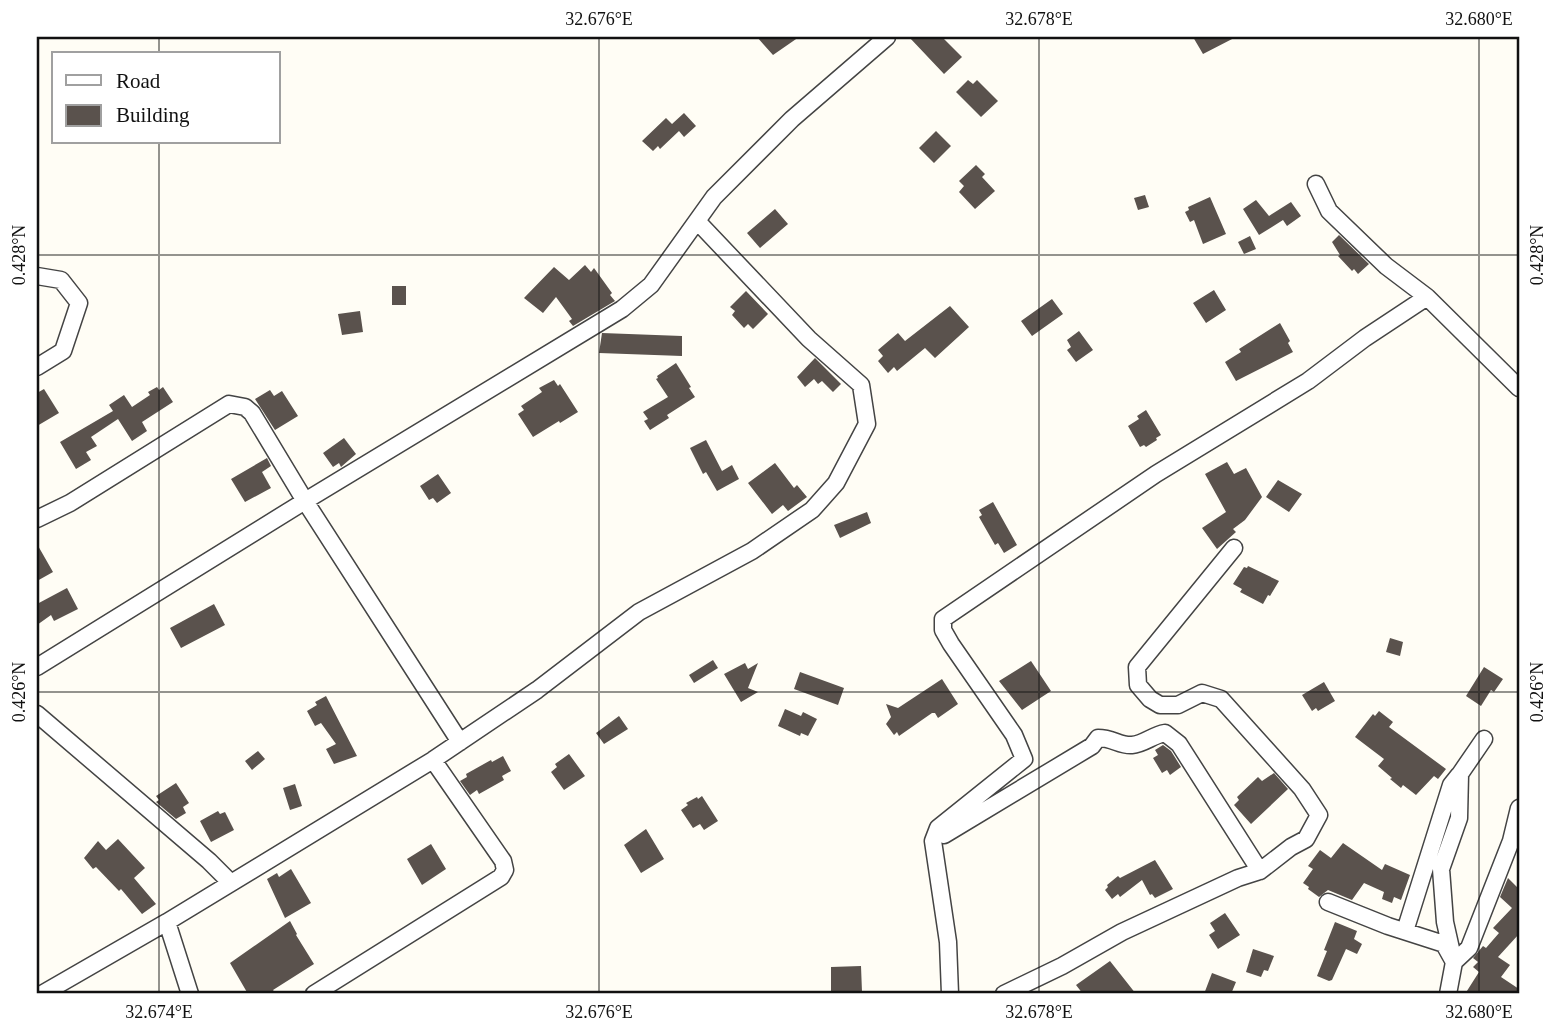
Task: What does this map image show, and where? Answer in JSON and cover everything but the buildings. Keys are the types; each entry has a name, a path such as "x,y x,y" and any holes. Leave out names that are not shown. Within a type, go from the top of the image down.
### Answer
{"street":[{"path":"37,667 305,500 622,309 651,285 714,197 792,119 887,37"},
{"path":"1316,184 1329,211 1387,266 1427,297 1519,388"},
{"path":"42,994 167,922 433,760 537,690 639,612 751,551 812,510 836,483 867,424 861,385 809,339 697,221"},
{"path":"37,276 61,280 79,303 63,351 37,367"},
{"path":"950,994 948,942 933,841 938,828 1024,759 1014,735 951,644 943,630 943,619 1156,474 1308,381 1427,297"},
{"path":"37,519 70,503 229,404 236,404 252,412 460,742"},
{"path":"1004,994 1062,966 1122,932 1238,878 1259,872 1306,839 1319,816 1308,798 1221,699 1202,693 1178,705 1160,705 1150,699 1138,685 1137,667 1234,548"},
{"path":"37,714 209,861 231,883"},
{"path":"933,841 1092,746 1098,738 1111,738 1123,745 1136,745 1156,734 1165,733 1179,744 1259,872"},
{"path":"1405,931 1451,785 1484,738"},
{"path":"314,994 501,877 505,870 503,861 433,760"},
{"path":"1448,994 1454,962 1445,922 1441,869 1459,818 1460,774"},
{"path":"1454,962 1469,948 1511,841 1519,808"},
{"path":"1328,902 1444,944 1454,962"},
{"path":"167,922 190,994"}]}
